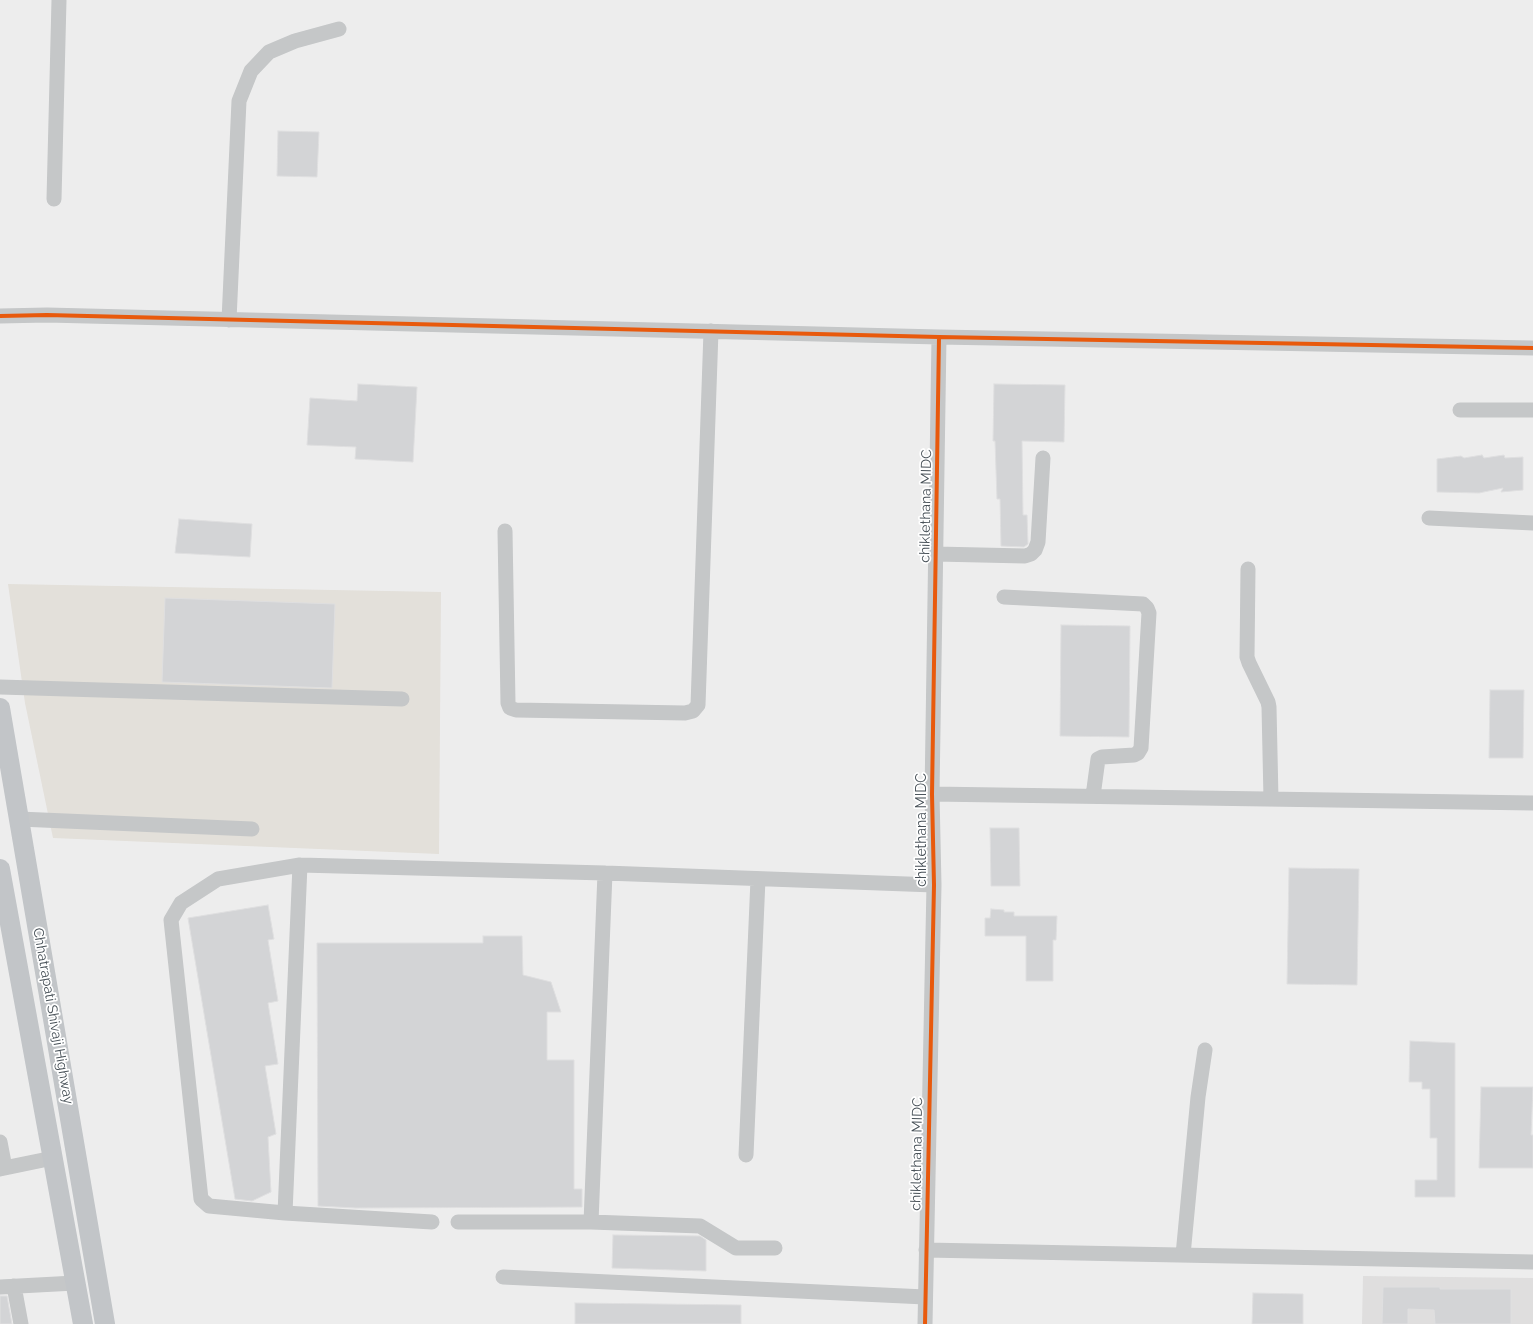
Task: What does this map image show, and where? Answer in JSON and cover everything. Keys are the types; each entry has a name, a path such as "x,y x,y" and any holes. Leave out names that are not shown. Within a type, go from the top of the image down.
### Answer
{"main road":[{"name":"Chhatrapati Shivaji Highway","path":"0,708 105,1324"},
{"name":"Chhatrapati Shivaji Highway","path":"0,869 83,1324"}],"street":[{"path":"54,199 59,0"},
{"path":"229,320 239,101 251,72 269,52 295,41 339,29"},
{"path":"0,316 47,315 710,331 1533,348"},
{"path":"505,531 508,703 510,708 516,710 654,713 685,713 693,711 698,705 710,331"},
{"name":"chiklethana MIDC","path":"925,1324 934,885 932,794 939,336"},
{"path":"1460,410 1533,410"},
{"path":"936,554 1025,556 1031,554 1035,550 1038,542 1043,458"},
{"path":"1429,518 1533,523"},
{"path":"1248,569 1247,656 1269,707 1271,799"},
{"path":"1004,597 1143,604 1147,608 1148,613 1141,748 1138,753 1134,755 1102,757 1098,759 1096,762 1093,796"},
{"path":"0,687 402,699"},
{"path":"932,794 1533,803"},
{"path":"19,819 252,829"},
{"path":"432,1222 286,1213 209,1206 201,1199 171,920 181,903 218,879 300,865 605,873 934,885"},
{"path":"286,1213 300,865"},
{"path":"591,1222 605,873"},
{"path":"746,1155 758,879"},
{"path":"1183,1255 1198,1097 1205,1050"},
{"path":"0,1142 2,1168 53,1158"},
{"path":"458,1222 591,1222 700,1226 736,1248 775,1248"},
{"path":"926,1250 1533,1262"},
{"path":"503,1278 925,1297"},
{"path":"20,1324 7,1287 76,1283"}],"shaded area":[{"path":"8,584 441,592 439,854 53,838 25,703"},
{"path":"1363,1276 1533,1278 1533,1324 1362,1324"}],"building":[{"path":"278,131 319,132 317,177 277,176"},
{"path":"358,384 417,387 413,462 355,459 356,447 307,445 310,398 357,401"},
{"path":"994,384 1065,385 1064,442 1022,441 1023,515 1027,515 1028,544 1024,547 1001,546 1000,499 997,499 995,441 993,441"},
{"path":"1482,455 1484,458 1504,455 1505,458 1523,457 1523,490 1501,492 1503,488 1479,493 1437,492 1437,459 1461,456 1464,458"},
{"path":"179,519 252,524 250,557 175,553"},
{"path":"165,598 335,604 332,688 162,682"},
{"path":"1061,625 1130,626 1129,737 1060,736"},
{"path":"1490,690 1524,690 1523,758 1489,758"},
{"path":"990,828 1019,828 1020,886 991,886"},
{"path":"1289,868 1359,869 1357,985 1287,984"},
{"path":"268,905 274,939 268,940 278,1001 268,1003 278,1064 265,1066 276,1134 268,1137 271,1192 252,1201 235,1199 188,918"},
{"path":"991,909 1004,910 1004,912 1014,912 1014,916 1057,916 1056,940 1053,940 1053,981 1026,981 1026,936 985,936 985,918 990,918"},
{"path":"483,936 522,936 523,975 551,982 561,1012 547,1012 547,1060 574,1060 574,1189 582,1189 582,1207 356,1208 318,1206 317,943 483,943"},
{"path":"1410,1041 1455,1043 1455,1197 1415,1197 1415,1180 1437,1180 1437,1138 1430,1138 1430,1089 1422,1089 1422,1082 1409,1082"},
{"path":"1481,1087 1533,1087 1531,1135 1533,1135 1533,1168 1479,1168"},
{"path":"613,1235 700,1236 706,1240 706,1271 612,1268"},
{"path":"1383,1287 1511,1289 1511,1324 1435,1324 1434,1310 1408,1309 1408,1324 1382,1324"},
{"path":"1253,1293 1303,1294 1303,1324 1252,1324"},
{"path":"0,1296 7,1296 12,1324 0,1324"},
{"path":"575,1303 741,1305 741,1324 575,1324"}],"cycle path":[{"path":"0,316 47,315 939,337 1533,348"},
{"path":"925,1324 934,885 932,794 939,337"}]}
